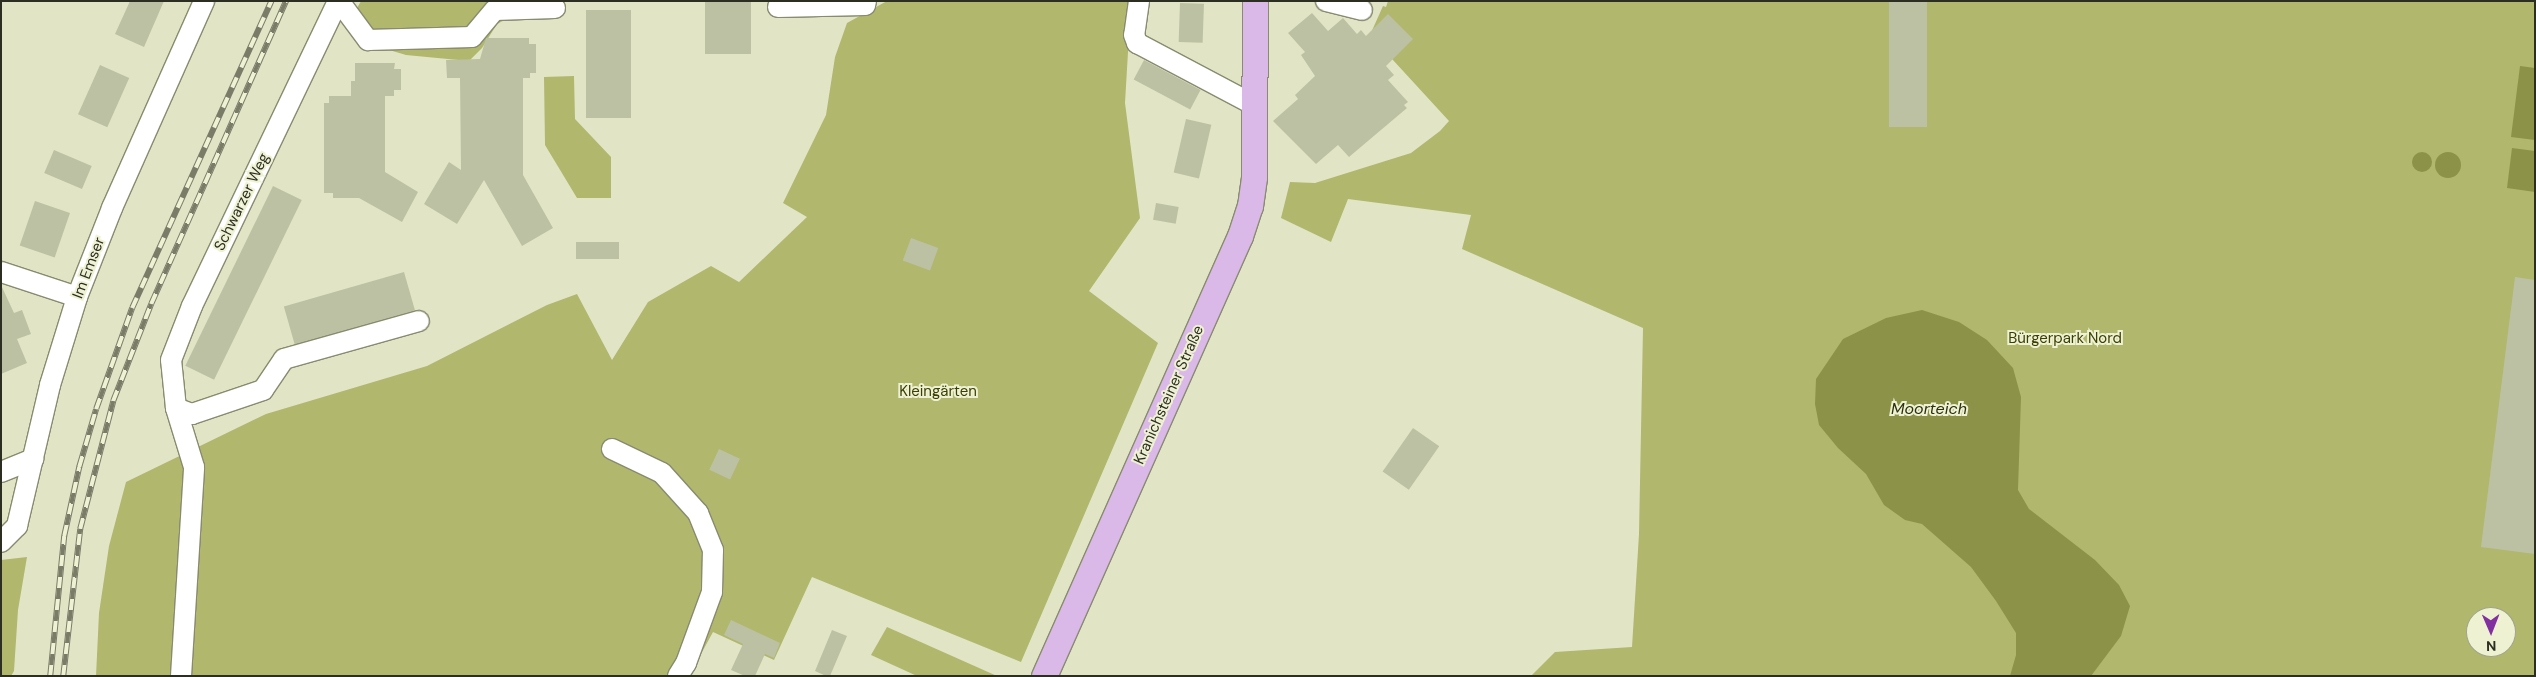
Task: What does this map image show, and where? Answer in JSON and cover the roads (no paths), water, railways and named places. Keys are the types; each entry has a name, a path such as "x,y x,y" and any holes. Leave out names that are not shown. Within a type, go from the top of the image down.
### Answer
{"main road":[{"name":"Kranichsteiner Straße","path":"1044,676 1240,236 1250,206 1254,177 1255,1"}],"street":[{"name":"Im Emser","path":"1,542 17,526 50,385 77,297 112,208 204,1"},
{"path":"338,1 368,40 472,37 495,10 555,8"},
{"name":"Schwarzer Weg","path":"181,676 194,467 176,408 171,360 192,306 338,1"},
{"path":"778,7 864,6 866,1"},
{"path":"1139,1 1134,35 1137,43 1254,105"},
{"path":"1326,1 1362,10"},
{"path":"1,272 77,297"},
{"path":"176,408 192,414 263,390 284,360 419,321"},
{"path":"612,449 662,473 698,513 713,550 712,592 686,663 678,676"},
{"path":"1,472 33,459"}],"water":[{"path":"2520,66 2535,68 2535,140 2511,137"},
{"path":"2512,148 2535,151 2535,192 2507,188"},
{"path":"2422,152 2429,155 2432,162 2429,169 2422,172 2415,169 2412,162 2415,155"},
{"path":"2448,152 2457,156 2461,165 2457,174 2448,178 2439,174 2435,165 2439,156"},
{"name":"Moorteich","path":"1922,310 1959,322 1987,340 2013,368 2021,397 2018,490 2029,509 2095,560 2119,585 2130,606 2121,636 2091,676 2010,676 2016,655 2016,633 1996,601 1971,567 1922,524 1905,520 1884,505 1866,474 1838,448 1819,425 1815,404 1816,379 1843,339 1886,318"}],"railway":[{"path":"50,676 64,536 79,467 96,409 132,308 271,1"},
{"path":"63,676 80,529 113,401 151,304 286,1"}],"park label":[{"name":"Bürgerpark Nord","path":"2065,339"},
{"name":"Kleingärten","path":"938,392"}]}
